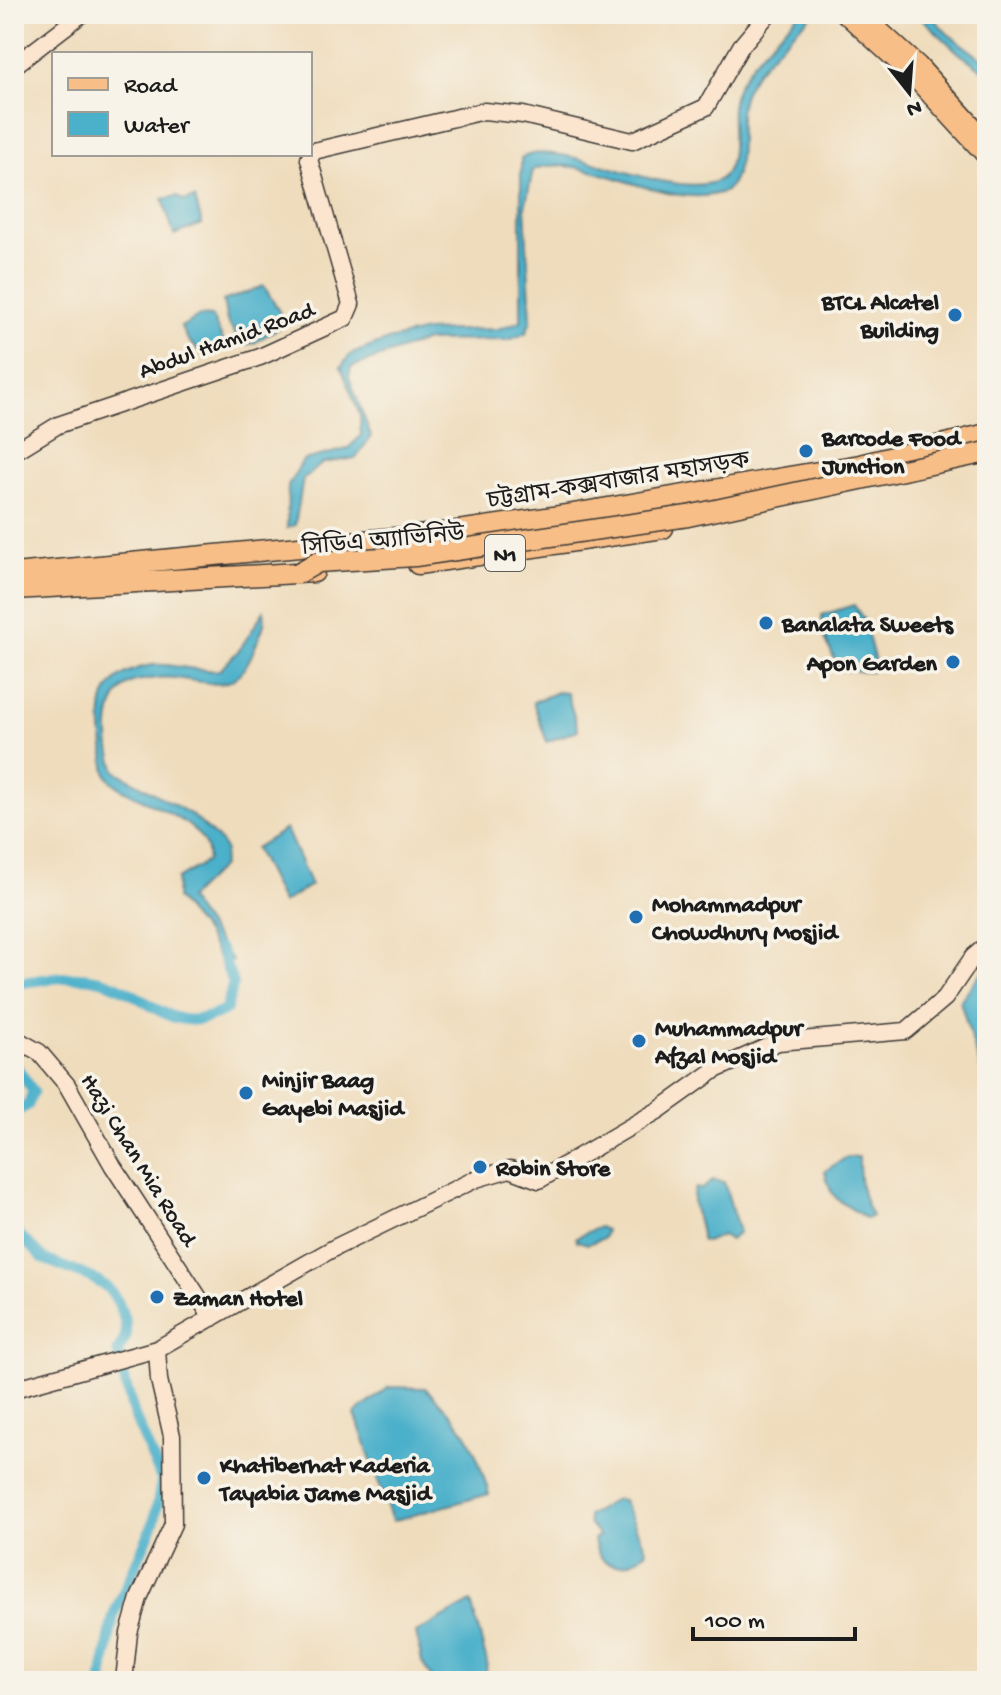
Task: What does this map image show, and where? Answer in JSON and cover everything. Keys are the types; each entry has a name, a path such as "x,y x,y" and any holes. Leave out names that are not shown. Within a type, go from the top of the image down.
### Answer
{"highway":[{"name":"চট্টগ্রাম-কক্সবাজার মহাসড়ক","path":"14,574 396,537 580,513 860,465 987,434"},
{"path":"396,537 407,546 510,536 754,497 987,452"},
{"path":"297,574 318,562 415,556 688,516 987,452"},
{"name":"সিডিএ অ্যাভিনিউ","path":"14,589 297,574 447,562 629,535 865,486 987,452"},
{"path":"860,465 865,486"}],"main road":[{"path":"844,14 913,77 987,158"},
{"path":"863,14 919,65 987,140"}],"street":[{"path":"14,66 82,14"},
{"name":"Abdul Hamid Road","path":"312,154 314,151 484,111 523,115 632,141 706,107 741,46 768,14"},
{"name":"Abdul Hamid Road","path":"14,452 58,425 260,357 345,318 351,304 309,159 311,156"},
{"path":"14,1389 111,1359 157,1349 334,1248 476,1179 510,1169 539,1180 659,1110 715,1070 778,1042 879,1036 906,1031 945,998 973,957 987,945"},
{"name":"Hazi Chan Mia Road","path":"14,1038 39,1052 67,1085 113,1166 212,1318"},
{"path":"124,1681 129,1633 139,1598 173,1524 172,1436 159,1380 157,1349"}],"water":[{"path":"799,14 813,14 765,62 744,94 737,169 726,191 703,196 678,195 576,167 553,166 533,170 525,207 531,320 526,333 509,340 426,341 351,367 349,377 371,436 356,458 323,463 303,479 295,525 287,528 288,486 303,460 347,449 361,436 360,416 341,367 351,354 425,331 498,329 521,321 521,158 538,153 559,154 636,175 689,185 720,179 730,162 732,107 741,81 758,56"},
{"path":"917,14 930,14 947,33 987,63 987,73 960,54"},
{"path":"177,196 184,201 195,198 202,224 174,235 163,199"},
{"path":"264,286 286,323 254,343 242,345 227,321 223,301"},
{"path":"200,316 212,317 227,349 204,356 188,340 181,327"},
{"path":"854,605 864,620 876,666 871,672 839,670 822,631 822,615"},
{"path":"264,611 265,620 248,663 232,680 213,684 164,677 132,682 116,699 109,722 110,748 116,771 192,815 221,842 225,850 222,866 188,899 232,961 221,963 205,933 176,898 177,879 207,861 206,846 197,833 183,822 131,794 108,777 102,706 105,695 119,677 147,666 220,670 240,649"},
{"path":"557,692 567,693 578,730 547,742 533,702"},
{"path":"286,829 311,885 282,903 255,848"},
{"path":"987,965 987,1078 983,1077 960,1001"},
{"path":"847,1157 859,1157 861,1188 872,1216 866,1219 835,1197 828,1182 825,1171"},
{"path":"713,1180 724,1182 739,1232 730,1240 722,1235 706,1242 701,1240 693,1195 695,1188 702,1189"},
{"path":"599,1227 606,1230 604,1238 588,1244 577,1241 576,1237"},
{"path":"389,1387 425,1388 450,1412 473,1447 489,1494 392,1521 355,1414"},
{"path":"616,1499 623,1500 647,1551 622,1564 607,1562 601,1557 594,1539 599,1536 589,1524 588,1516"},
{"path":"471,1602 487,1662 485,1680 433,1681 422,1662 416,1633"}],"waterway":[{"path":"14,984 60,978 95,979 123,989 176,1018 207,1018 226,1010 233,984 220,949"},
{"path":"14,1063 33,1091 28,1105 14,1113"},
{"path":"14,1230 44,1259 92,1278 108,1288 118,1302 125,1321 126,1336 118,1351 123,1374 134,1415 162,1480 154,1522 113,1617 102,1681"}],"place":[{"name":"BTCL Alcatel Building","path":"955,315"},
{"name":"Barcode Food Junction","path":"806,451"},
{"name":"Banalata Sweets","path":"766,623"},
{"name":"Apon Garden","path":"953,662"},
{"name":"Mohammadpur Chowdhury Mosjid","path":"636,917"},
{"name":"Muhammadpur Afzal Mosjid","path":"639,1041"},
{"name":"Minjir Baag Gayebi Masjid","path":"246,1093"},
{"name":"Robin Store","path":"480,1167"},
{"name":"Zaman Hotel","path":"157,1297"},
{"name":"Khatiberhat Kaderia Tayabia Jame Masjid","path":"204,1478"}]}
